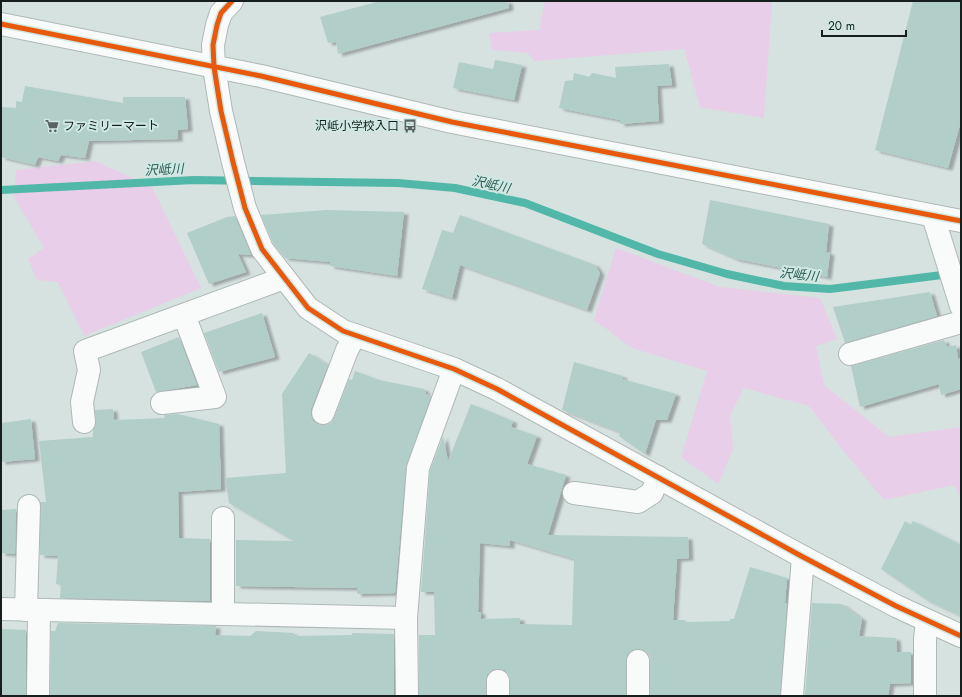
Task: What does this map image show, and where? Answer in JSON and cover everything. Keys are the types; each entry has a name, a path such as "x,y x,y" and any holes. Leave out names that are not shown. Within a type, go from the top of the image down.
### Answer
{"street":[{"path":"232,1 221,13 213,45 214,67 220,111 243,200 262,250 308,308 343,331 454,369 497,389 803,557 927,621 961,636"},
{"path":"1,24 214,67 452,122 961,221"},
{"path":"933,216 945,259 958,296"},
{"path":"84,422 82,402 89,370 85,351 284,278"},
{"path":"162,403 214,397 184,315"},
{"path":"850,354 961,322"},
{"path":"323,412 347,350 355,335"},
{"path":"407,696 406,618 418,468 454,369"},
{"path":"574,493 638,502 652,492 658,477"},
{"path":"28,506 38,696"},
{"path":"222,518 223,614"},
{"path":"792,696 803,557"},
{"path":"1,609 406,618"},
{"path":"925,696 925,639 927,621"},
{"path":"638,662 638,696"}],"shaded area":[{"path":"545,1 772,1 764,118 700,107 684,49 534,61 528,53 492,50 489,33 539,30"},
{"path":"95,161 152,187 201,288 84,336 58,282 37,280 28,259 44,248 14,197 16,170"},
{"path":"616,248 720,287 820,298 837,339 816,346 824,385 889,437 961,427 961,499 954,485 884,500 809,406 744,388 730,415 733,449 718,484 681,457 707,371 632,348 594,320"}],"building":[{"path":"380,1 508,1 509,8 338,54 336,42 328,43 320,17"},
{"path":"913,1 961,1 961,121 948,168 875,150"},
{"path":"495,60 522,65 514,100 453,88 459,62 493,69"},
{"path":"669,64 672,85 657,86 659,121 620,124 620,120 559,108 565,81 573,80 574,73 589,77 592,73 616,78 615,67"},
{"path":"25,86 123,103 123,97 185,97 188,129 178,130 178,139 89,141 85,158 61,155 58,161 38,157 35,165 1,157 1,107 16,108 16,101 22,102"},
{"path":"710,200 829,224 826,252 830,253 827,277 736,259 702,244"},
{"path":"327,210 404,212 397,276 330,266 330,262 285,258 273,243 261,215"},
{"path":"460,215 595,265 600,273 587,310 460,265 452,298 422,289 442,230 453,233"},
{"path":"235,216 251,255 238,254 246,272 209,284 187,233 227,217"},
{"path":"930,292 937,316 845,343 833,307"},
{"path":"262,313 275,357 219,372 204,333"},
{"path":"179,337 197,385 156,392 141,352"},
{"path":"944,340 947,347 956,345 958,359 961,358 961,389 941,395 939,384 860,407 851,366"},
{"path":"309,353 328,365 311,409 313,421 319,425 331,423 349,379 352,380 355,371 379,380 424,389 426,394 431,396 406,467 395,593 357,594 357,588 236,586 236,540 294,541 229,503 225,478 286,473 282,394"},
{"path":"574,362 623,376 622,379 676,394 667,420 656,420 645,454 619,436 620,432 562,410"},
{"path":"471,404 513,421 511,427 537,436 527,464 566,475 548,535 688,537 689,558 677,559 673,620 685,620 686,622 730,621 730,619 734,619 750,567 787,578 785,603 787,603 780,696 650,696 649,654 644,650 638,649 632,650 627,655 626,696 510,696 509,675 505,670 498,669 492,670 487,675 486,696 419,696 419,635 435,635 434,592 421,592 430,471 443,436 448,461","holes":["510,540 574,559 572,625 520,624 520,618 481,619 481,612 478,612 480,543 510,546"]},
{"path":"113,409 114,420 165,418 164,415 178,414 219,424 221,489 178,492 179,538 210,539 210,601 60,598 61,585 56,584 58,556 40,555 40,502 46,502 39,441 93,437 93,430 96,421 95,410"},
{"path":"31,419 35,459 1,462 1,423"},
{"path":"16,509 15,554 1,553 1,510"},
{"path":"905,521 911,525 913,521 961,545 961,616 927,600 881,569"},
{"path":"812,603 842,604 862,619 859,636 896,638 897,652 911,652 911,683 890,684 888,696 805,696"},
{"path":"58,623 216,626 215,635 250,636 256,631 294,633 294,636 352,635 352,633 394,634 394,696 50,696 51,631 55,631"},
{"path":"1,629 26,630 26,696 1,696"}],"waterway":[{"name":"沢岻川","path":"1,190 194,180 398,183 455,188 525,203 658,254 727,274 784,286 830,289 950,274"}],"cycle path":[{"path":"232,1 221,13 213,45 214,67 221,111 233,162 245,208 262,249 308,308 343,331 454,369 497,389 803,557 896,606 961,636"},
{"path":"1,24 261,76 452,122 961,221"}],"place":[{"name":"ファミリーマート","path":"52,126"},
{"name":"沢岻小学校入口","path":"410,126"}]}
